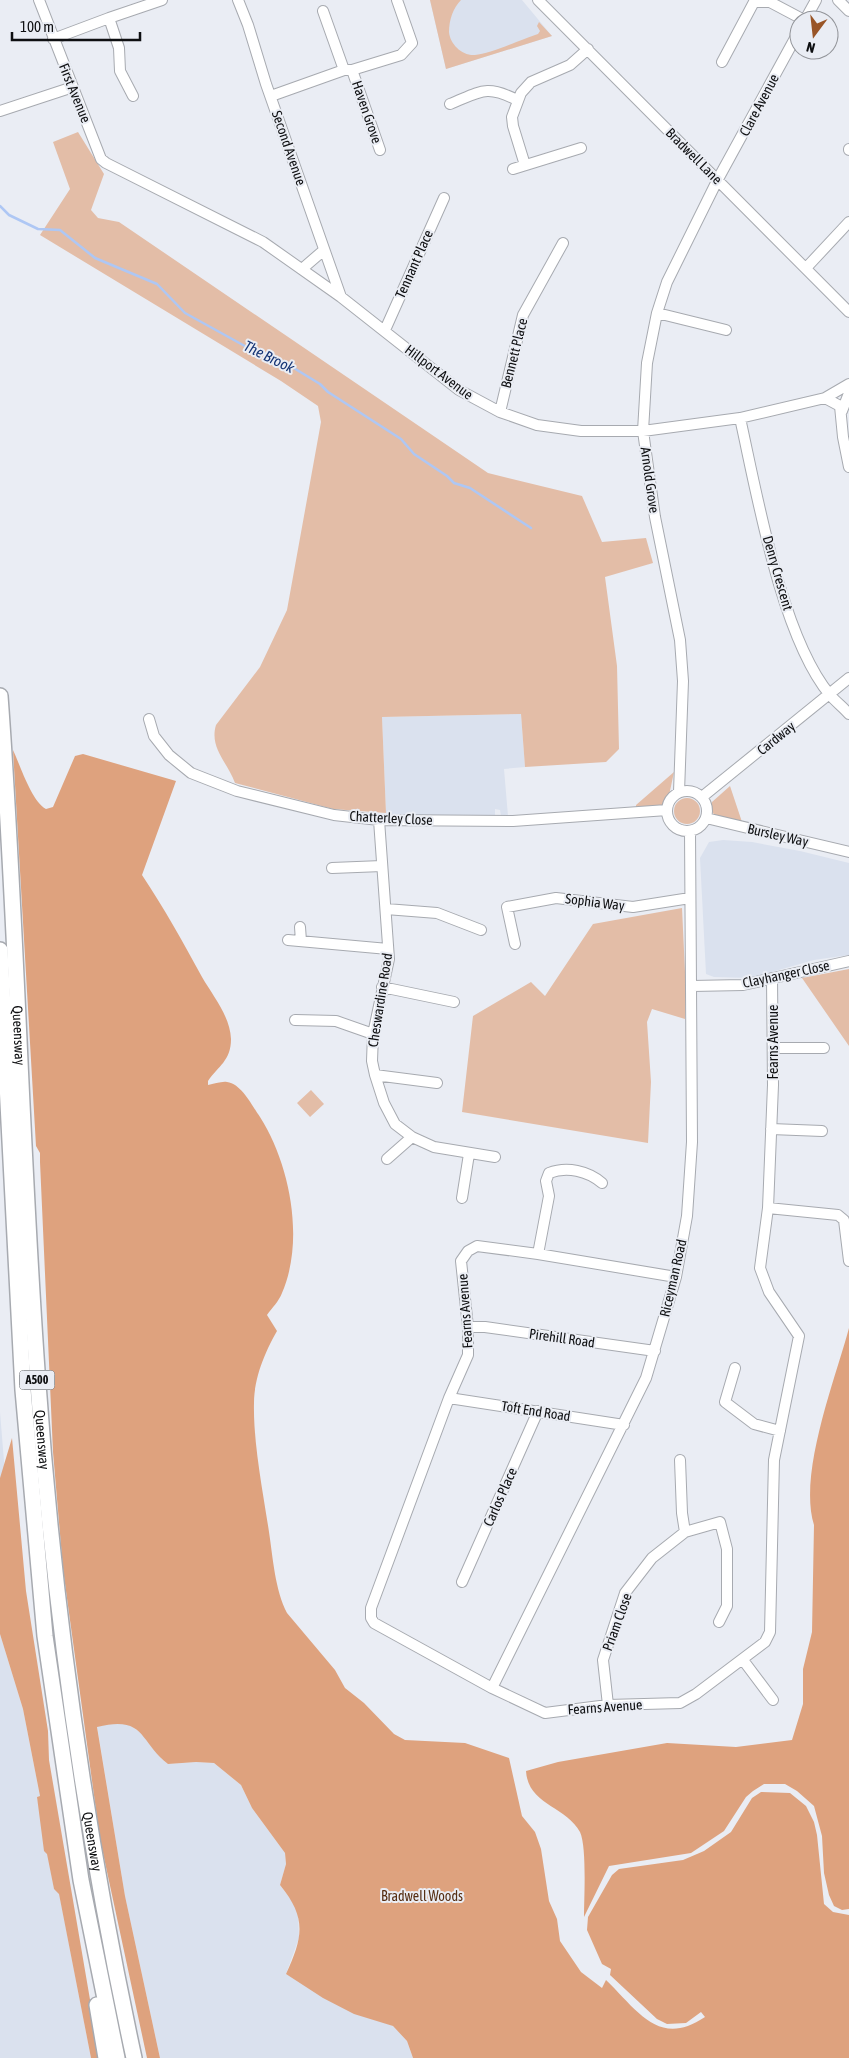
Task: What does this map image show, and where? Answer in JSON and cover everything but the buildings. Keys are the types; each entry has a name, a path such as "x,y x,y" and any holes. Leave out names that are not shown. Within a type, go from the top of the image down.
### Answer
{"highway":[{"name":"Queensway","path":"0,696 38,1385 68,1687 107,1933 134,2058"},
{"name":"Queensway","path":"0,950 23,1390 45,1636 81,1880 117,2058"},
{"path":"56,1713 60,1802 106,2058"},
{"path":"107,1933 142,2058"}],"street":[{"name":"First Avenue","path":"38,0 101,159"},
{"path":"53,39 162,0"},
{"name":"Second Avenue","path":"238,0 341,296"},
{"name":"Bradwell Lane","path":"538,0 849,312"},
{"path":"838,0 849,11"},
{"path":"722,62 754,2 770,2 789,12"},
{"path":"323,11 348,70 401,55 412,43 396,4"},
{"path":"109,18 119,48 120,72 133,96"},
{"path":"525,165 513,126 512,117 517,100 531,82 570,65 588,49"},
{"name":"Clare Avenue","path":"718,179 789,49"},
{"name":"Haven Grove","path":"271,96 348,70 380,150"},
{"path":"0,110 73,87"},
{"path":"450,104 490,90 498,91 517,100"},
{"path":"513,169 581,148"},
{"name":"Hillport Avenue","path":"101,159 112,168 236,227 263,242 341,296 459,390 500,412 537,425 582,431 642,430 740,418 825,398 849,384"},
{"name":"Arnold Grove","path":"679,792 684,681 680,640 655,517 642,430 648,363 657,313 667,282 718,179"},
{"name":"Tennant Place","path":"385,330 444,198"},
{"path":"806,268 849,222"},
{"name":"Bennett Place","path":"500,412 522,315 562,243"},
{"path":"302,270 324,250"},
{"path":"657,313 726,330"},
{"path":"849,393 842,411 843,437 849,467"},
{"path":"825,398 837,402 842,411"},
{"name":"Denry Crescent","path":"740,418 771,549 790,616 803,648 829,694 849,714"},
{"name":"Cardway","path":"702,797 849,678"},
{"name":"Chatterley Close","path":"149,719 154,736 169,755 191,773 208,782 334,815 379,820 513,821 667,810"},
{"path":"679,792 693,792 702,797 708,810 706,818 697,829 690,831 675,827 670,822 667,810 670,800 679,792"},
{"name":"Bursley Way","path":"706,818 849,852"},
{"name":"Cheswardine Road","path":"379,820 388,959 373,1034 372,1061 374,1075 384,1103 395,1124 412,1137 434,1147 495,1157"},
{"name":"Riceyman Road","path":"492,1688 646,1378 676,1277 687,1216 692,1142 690,831"},
{"path":"332,868 342,863 382,866"},
{"name":"Sophia Way","path":"515,944 507,907 556,898 633,907 690,898"},
{"path":"386,909 437,913 481,930"},
{"path":"300,927 301,941"},
{"path":"288,940 388,949"},
{"name":"Clayhanger Close","path":"692,986 743,985 849,960"},
{"name":"Fearns Avenue","path":"676,1277 477,1246 468,1251 461,1262 468,1327 468,1355 449,1398 371,1608 370,1618 374,1623 492,1688 545,1713 608,1705 680,1703 743,1660 765,1642 770,1632 774,1460 799,1336 769,1292 760,1268 768,1208 773,1048 772,978"},
{"path":"382,988 454,1002"},
{"path":"295,1020 336,1021 373,1034"},
{"path":"773,1048 824,1048"},
{"path":"374,1075 437,1083"},
{"path":"770,1129 822,1132"},
{"path":"387,1159 412,1137"},
{"path":"462,1198 470,1154"},
{"path":"538,1254 549,1196 546,1181 549,1173 561,1169 592,1174 602,1183"},
{"path":"768,1208 838,1215 844,1220 846,1256"},
{"name":"Pirehill Road","path":"468,1327 485,1327 655,1351"},
{"path":"735,1368 725,1402 754,1424 780,1431"},
{"name":"Toft End Road","path":"449,1398 624,1425"},
{"name":"Carlos Place","path":"462,1582 538,1411"},
{"path":"680,1460 682,1513 685,1532"},
{"name":"Priam Close","path":"608,1705 603,1660 625,1592 652,1558 685,1532 720,1522 727,1549 727,1606 719,1622"},
{"path":"743,1660 773,1700"}],"shaded area":[{"path":"430,0 522,0 552,36 446,69"},
{"path":"430,0 461,0 452,15 449,32 454,45 466,54 475,55 489,52 538,34 540,31 537,26 539,22 552,36 446,69"},
{"path":"78,132 104,174 91,210 98,218 119,222 488,473 582,496 602,542 646,538 653,563 605,577 617,666 619,749 606,762 525,767 521,714 382,717 386,813 333,809 235,783 217,748 215,741 216,725 260,667 287,610 321,422 318,406 281,381 40,235 70,189 53,142"},
{"path":"521,714 525,767 504,769 508,816 501,816 500,810 495,809 495,815 388,817 386,813 382,717"},
{"path":"674,772 667,805 636,807 636,805"},
{"path":"730,786 742,822 714,815 710,806"},
{"path":"687,798 696,802 700,811 696,820 687,824 678,820 674,811 678,802"},
{"path":"723,840 752,842 849,863 849,955 814,960 751,978 714,977 706,974 700,858 709,842"},
{"path":"682,908 686,993 685,1019 652,1009 647,1022 651,1082 648,1143 462,1112 473,1016 531,982 545,996 593,924"},
{"path":"849,969 849,1046 802,978"},
{"path":"311,1090 324,1104 310,1117 297,1103"},
{"path":"0,1412 9,1523 0,1525"},
{"path":"0,1634 23,1709 40,1796 37,1797 54,1889 59,1893 91,2058 0,2058"},
{"path":"118,1723 129,1725 143,1734 168,1764 214,1763 241,1785 252,1808 285,1853 286,1864 280,1885 298,1909 299,1938 286,1974 375,2019 393,2026 407,2041 413,2058 160,2058 125,1896 97,1726"}],"green space":[{"name":"Bradwell Woods","path":"13,750 31,791 46,809 53,807 75,756 83,754 176,781 142,875 173,925 228,1022 231,1039 229,1053 208,1081 208,1085 223,1082 232,1084 242,1091 250,1102 271,1136 286,1179 291,1203 293,1226 289,1272 281,1296 267,1315 277,1331 261,1365 254,1394 257,1450 273,1563 277,1584 287,1613 335,1670 345,1688 364,1703 394,1734 405,1740 465,1743 509,1758 522,1816 535,1832 541,1849 549,1901 557,1919 560,1941 581,1972 602,1988 606,1980 639,2014 650,2022 662,2027 675,2029 689,2026 705,2017 701,2012 686,2023 667,2024 657,2019 610,1975 611,1969 602,1964 587,1930 588,1917 612,1875 619,1869 683,1860 704,1851 731,1832 752,1798 761,1792 790,1793 806,1806 814,1822 824,1904 833,1912 849,1915 849,2058 413,2058 407,2041 393,2026 354,2014 323,1998 286,1974 296,1949 300,1928 295,1908 280,1885 286,1864 285,1853 252,1808 241,1785 214,1763 168,1764 140,1733 125,1725 113,1724 97,1727 125,1896 160,2058 147,2058 100,1839 63,1569 53,1452 40,1153 36,1146"},
{"path":"849,1328 849,1909 842,1910 834,1906 829,1895 824,1873 822,1836 814,1806 797,1791 785,1784 764,1784 746,1797 724,1831 691,1853 609,1866 584,1917 584,1849 580,1832 566,1816 533,1791 528,1782 526,1771 558,1762 667,1743 736,1747 792,1740 803,1704 803,1669 812,1632 814,1525 810,1504 814,1454"},
{"path":"12,1438 26,1591 48,1731 49,1760 100,2058 91,2058 59,1894 54,1889 47,1854 44,1851 37,1797 40,1796 23,1709 0,1634 0,1478"}],"waterway":[{"name":"The Brook","path":"0,206 9,215 38,229 60,230 95,258 157,284 185,313 252,350 274,356 320,384 328,392 401,439 414,454 447,476 454,483 470,488 531,528"}]}
